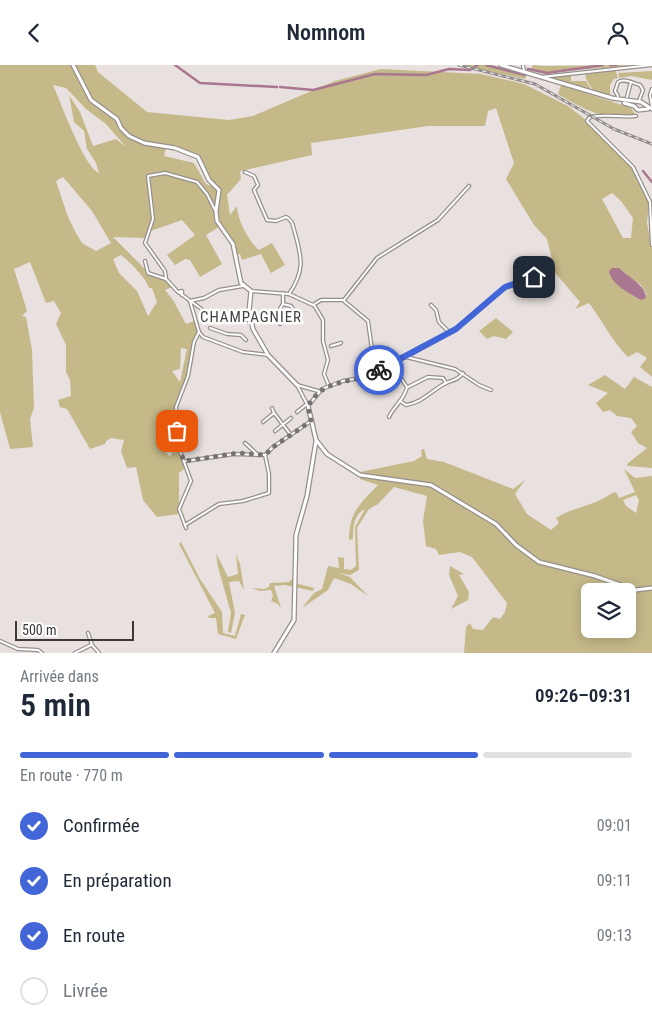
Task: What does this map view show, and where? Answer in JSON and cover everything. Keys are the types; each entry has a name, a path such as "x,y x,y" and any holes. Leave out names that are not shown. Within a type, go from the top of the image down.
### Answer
{"street":[{"path":"73,65 92,100 117,119 121,128 129,135 144,143 175,148 198,157 209,180 219,190 216,211"},
{"path":"501,65 652,108 650,95 652,89"},
{"path":"523,65 524,71"},
{"path":"541,77 652,65"},
{"path":"618,96 615,91 620,81 640,85 643,91 636,116 616,118 594,115 587,121 633,167 650,202 652,245"},
{"path":"627,97 631,82"},
{"path":"640,104 650,95"},
{"path":"245,171 254,176 258,185 254,190 256,197 268,220 286,217 290,219 302,256 299,273 289,293"},
{"path":"166,279 165,271 145,243 153,219 148,176 165,173 197,182 208,194 216,211 219,224 234,244 238,273 244,285 251,291 289,293 314,305 323,320 323,341 328,359 324,374 329,386"},
{"path":"344,300 377,258 438,220 469,186"},
{"path":"145,261 148,273 166,279 178,293 193,305 219,320 238,317 251,321"},
{"path":"297,412 308,405 319,391 329,386 365,377 406,357 450,333 480,311 505,287 534,277"},
{"path":"190,301 204,298 220,290 244,285"},
{"path":"251,291 249,311 253,329 268,355 295,381 308,405 316,440 327,454 363,476 425,483 440,489 496,524 525,553 545,565 595,576 634,590 652,588"},
{"path":"280,324 278,312 283,304 283,293"},
{"path":"314,305 321,300 344,300 368,321 374,364 378,370"},
{"path":"283,304 291,306 300,320"},
{"path":"193,305 199,332 204,337 243,351 268,355"},
{"path":"430,305 436,310 439,322 450,333"},
{"path":"210,328 227,334 241,335 246,340"},
{"path":"199,332 194,341 187,379 176,403 178,442 191,481 179,509 186,527 219,504 269,493 269,474 265,455"},
{"path":"331,347 341,343"},
{"path":"406,357 464,373 479,385 491,389"},
{"path":"391,363 407,387"},
{"path":"400,401 406,405 419,401 464,373"},
{"path":"390,417 407,387 432,376 443,378 446,383"},
{"path":"297,385 319,391"},
{"path":"272,408 291,435"},
{"path":"263,422 274,413"},
{"path":"275,431 291,418"},
{"path":"169,435 177,419"},
{"path":"184,461 234,454 265,455 311,421"},
{"path":"274,653 293,621 296,535 307,496 316,440"},
{"path":"245,443 258,455"},
{"path":"88,633 92,645 99,653"},
{"path":"0,641 18,649 38,650 42,653"},
{"path":"75,653 92,645"}],"shaded area":[{"path":"0,65 95,65 98,72 147,112 229,120 253,116 335,81 381,69 481,74 524,84 568,106 586,120 630,165 649,201 647,223 652,248 652,377 640,367 647,358 637,352 628,357 617,345 589,303 575,309 580,302 552,269 547,239 534,225 506,179 514,163 496,108 488,111 485,126 428,126 311,143 312,155 240,171 241,179 227,195 230,215 237,206 244,230 251,242 259,250 272,243 285,265 271,273 261,254 242,260 240,254 236,254 230,240 219,227 206,235 222,264 200,277 190,260 185,259 175,265 167,255 195,235 182,220 148,232 145,238 113,237 145,269 146,274 165,280 172,287 165,290 173,300 186,324 194,321 198,332 194,340 187,377 176,404 176,427 167,438 164,450 169,456 172,455 171,449 175,453 179,451 184,461 184,469 179,473 179,514 157,517 143,500 136,467 127,468 121,451 124,440 111,438 105,444 90,449 67,409 60,407 58,400 71,396 70,380 66,372 66,345 56,324 61,313 54,301 46,303 30,262 14,269 27,311 22,316 26,317 32,350 34,408 30,419 33,447 10,449 0,412","holes":["53,85 66,88 86,109 106,124 126,147 116,139 93,146 80,112 69,95 74,122 84,131 87,149 96,163 99,173 87,159","167,144 198,154 212,182 221,191 217,212 217,191 206,184 194,163 164,156","63,177 92,211 111,243 96,251 82,243 68,217 56,181","612,193 621,201 633,218 631,238 623,238 602,199","121,255 141,275 149,288 152,288 157,302 148,316 137,291 119,273 113,259","622,271 641,285 647,295 631,293 610,276","181,348 187,349 180,382 172,371 180,369"]},
{"path":"461,65 490,65 526,76 525,79"},
{"path":"533,65 635,65 544,73 531,69"},
{"path":"615,69 618,78 614,79 610,85 610,95 593,90 586,79 585,72"},
{"path":"618,69 619,73 652,71 652,80 631,76 619,78"},
{"path":"571,73 571,81 586,81 591,89 546,76"},
{"path":"561,85 631,108 635,114 633,116 610,115 586,109 558,94"},
{"path":"612,268 619,268 636,281 643,289 646,298 641,300 617,284 610,276 609,271"},
{"path":"496,318 513,332 506,339 494,336 487,339 479,331"},
{"path":"605,375 625,389 634,377 652,387 652,468 628,466 627,464 647,448 638,443 631,432 637,426 631,418 617,416 610,410 603,412 596,403 608,393 588,385"},
{"path":"424,449 427,459 444,462 513,489 525,480 515,494 527,514 551,530 559,523 556,518 568,512 596,502 616,492 619,498 635,492 624,469 635,478 652,476 652,653 464,653 466,627 470,623 473,629 483,630 493,617 500,619 505,612 507,603 472,557 460,552 439,555 436,549 426,546 423,521 427,496 394,487 378,504 369,509 357,528 359,570 350,575 339,573 350,577 368,596 351,584 334,578 328,590 302,608 314,593 322,589 328,566 339,568 338,557 344,558 344,569 351,570 356,566 355,527 365,509 358,514 354,526 353,539 349,540 351,522 361,503 378,485 360,479 360,472 414,461 422,456 421,450","holes":["636,495 639,500 636,513 626,506 623,500"]},
{"path":"181,542 200,579 222,612 223,633 235,636 241,614 245,615 236,639 218,634 216,618 209,618 208,616 215,613 179,544"},
{"path":"216,553 228,577 238,574 236,554 240,564 244,590 239,581 229,582 235,613 231,633 228,632 231,613"},
{"path":"450,566 464,574 459,575 469,592 468,600 451,609 458,596 449,575"},
{"path":"292,579 295,583 314,588 313,591 285,585 274,586 281,608 278,604 271,601 273,596 271,590 259,591 252,588 264,589 269,587 270,583 289,582"}],"waterway":[{"path":"175,65 200,83 277,87"},
{"path":"280,87 313,90 375,74 426,75 449,69 470,70 478,65"},
{"path":"486,65 525,75"},
{"path":"528,69 547,73 603,65"},
{"path":"610,65 617,65"},
{"path":"643,171 652,182"}],"railway":[{"path":"459,65 535,84 614,129 652,144"}],"way so far":[{"path":"177,431 179,448 184,461 239,453 265,455 268,450 311,421 308,406 319,391 333,384 365,377 379,370"}],"district":[{"name":"CHAMPAGNIER","path":"251,317"}],"route":[{"path":"379,370 456,329 480,311 505,287 534,277"}]}
